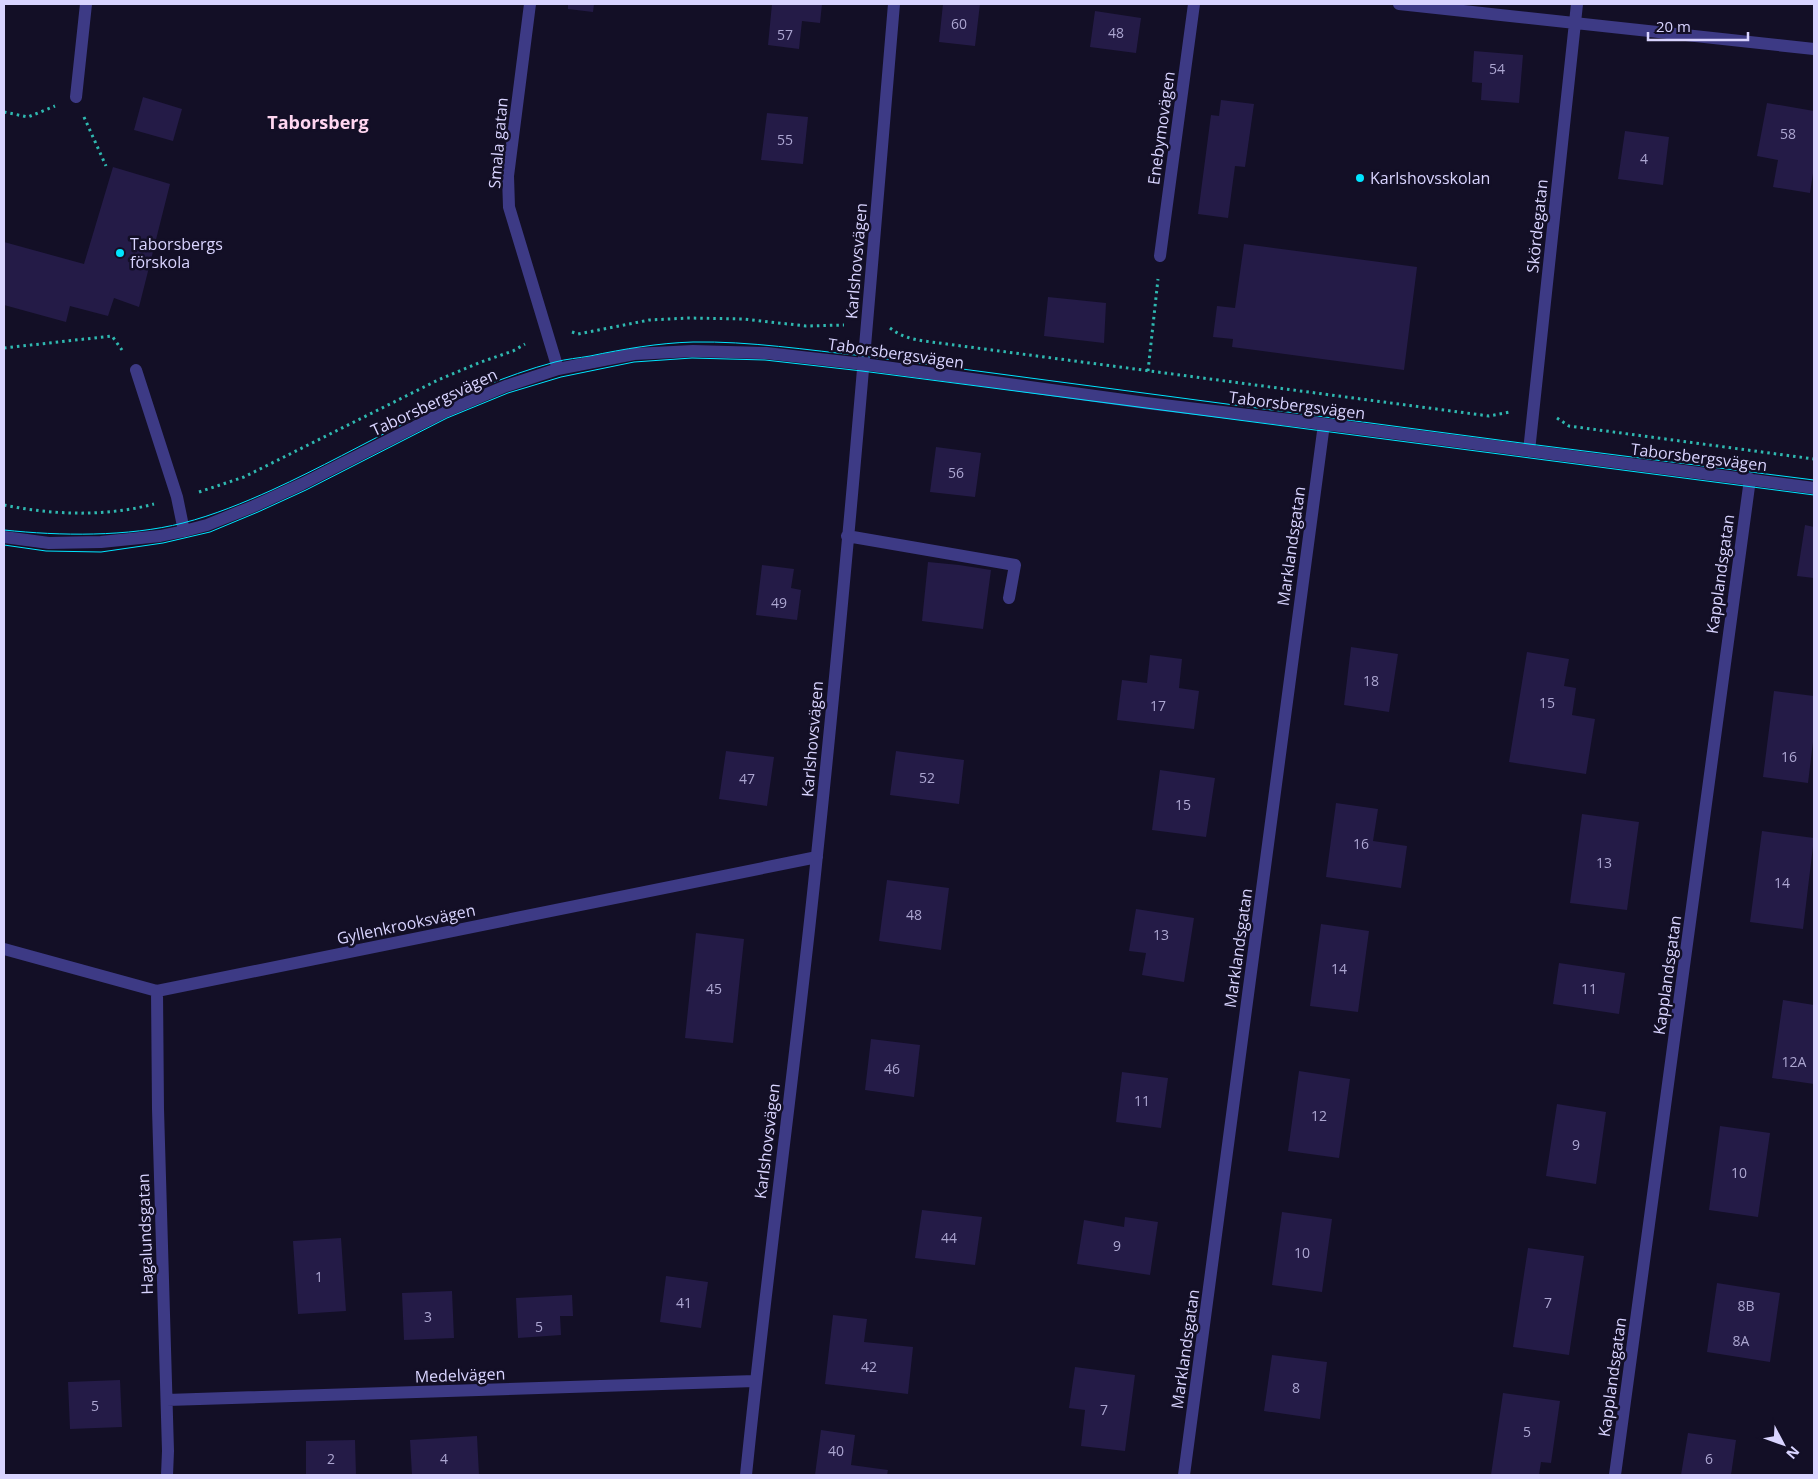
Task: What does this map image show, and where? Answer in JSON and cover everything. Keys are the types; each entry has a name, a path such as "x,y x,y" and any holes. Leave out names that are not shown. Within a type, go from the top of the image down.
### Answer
{"street":[{"path":"76,97 86,4"},
{"name":"Smala gatan","path":"530,4 508,176 509,207 558,369"},
{"name":"Karlshovsvägen","path":"746,1475 755,1381 817,856 863,364 894,4"},
{"name":"Enebymovägen","path":"1160,256 1194,4"},
{"path":"1399,4 1814,49"},
{"name":"Skördegatan","path":"1529,451 1577,4"},
{"name":"Taborsbergsvägen","path":"4,538 48,543 101,542 160,536 207,525 302,484 444,412 506,386 558,369 634,354 693,351 766,353 863,364 1146,403 1324,424 1814,488"},
{"path":"136,370 177,497 184,531"},
{"name":"Marklandsgatan","path":"1184,1475 1324,424"},
{"name":"Kapplandsgatan","path":"1615,1475 1750,480"},
{"path":"847,536 1015,565 1009,598"},
{"name":"Gyllenkrooksvägen","path":"4,949 157,991 817,856"},
{"name":"Hagalundsgatan","path":"157,991 158,1108 167,1400 167,1475"},
{"name":"Medelvägen","path":"167,1400 755,1381"}],"path":[{"path":"1148,371 1160,256"},
{"path":"4,505 58,513 102,512 142,507 207,490 244,477 438,380 513,351 533,337 559,329 578,334 649,320 689,318 743,319 806,326 888,326 896,333 908,338 924,341 1489,416 1510,412 1551,414 1569,426 1814,459"},
{"path":"4,348 112,336 136,370"}],"building":[{"path":"568,4 594,4 593,12 568,9"},
{"path":"772,4 822,4 820,23 802,21 799,49 768,45"},
{"path":"943,4 980,4 975,46 939,42"},
{"path":"1095,11 1141,18 1136,53 1090,47"},
{"path":"1474,51 1523,55 1519,103 1481,100 1482,83 1472,82"},
{"path":"143,97 182,109 173,141 134,130"},
{"path":"1221,100 1254,104 1245,167 1235,166 1228,218 1198,214 1211,115 1219,116"},
{"path":"1767,103 1814,111 1814,167 1810,193 1773,187 1778,160 1757,156"},
{"path":"767,113 808,117 803,164 761,160"},
{"path":"1625,131 1669,137 1663,185 1618,179"},
{"name":"Taborsbergs förskola","path":"113,167 170,184 139,307 114,298 108,316 70,306 66,322 4,305 4,242 84,264"},
{"path":"1244,244 1417,267 1404,370 1232,347 1233,339 1213,337 1217,306 1235,308"},
{"path":"1048,297 1106,303 1104,343 1044,336"},
{"path":"936,447 981,453 975,497 930,492"},
{"path":"1805,525 1814,527 1814,578 1797,576"},
{"path":"928,562 991,570 983,629 922,621"},
{"path":"762,565 794,569 791,588 801,590 797,620 756,615"},
{"path":"1351,647 1398,654 1389,712 1344,705"},
{"path":"1527,652 1569,659 1564,686 1576,688 1572,715 1595,719 1586,774 1509,762"},
{"path":"1150,655 1182,659 1179,688 1199,691 1194,729 1117,720 1122,680 1147,683"},
{"path":"1774,691 1814,696 1814,734 1808,783 1763,777"},
{"path":"726,751 774,757 767,806 719,799"},
{"path":"896,751 964,760 959,804 890,795"},
{"path":"1160,770 1215,778 1206,837 1152,830"},
{"path":"1336,803 1378,809 1373,841 1407,846 1401,888 1326,877"},
{"path":"1582,814 1639,822 1627,910 1570,903"},
{"path":"1762,831 1814,838 1803,929 1750,922"},
{"path":"887,880 949,888 941,950 879,941"},
{"path":"1136,909 1194,918 1184,982 1142,975 1146,953 1129,951"},
{"path":"1321,924 1369,931 1358,1012 1310,1006"},
{"path":"696,933 744,939 733,1043 685,1038"},
{"path":"1559,963 1625,973 1619,1014 1553,1004"},
{"path":"1783,1000 1814,1005 1814,1084 1772,1078"},
{"path":"871,1039 920,1045 914,1097 865,1090"},
{"path":"1299,1071 1350,1079 1339,1158 1288,1151"},
{"path":"1122,1072 1168,1078 1161,1128 1116,1122"},
{"path":"1557,1104 1606,1112 1596,1184 1546,1176"},
{"path":"1720,1126 1770,1133 1758,1217 1709,1210"},
{"path":"922,1210 982,1217 975,1265 915,1258"},
{"path":"1282,1212 1332,1219 1322,1292 1272,1285"},
{"path":"1125,1217 1158,1222 1150,1275 1077,1264 1084,1220 1124,1227"},
{"path":"341,1238 346,1311 298,1314 293,1241"},
{"path":"1528,1248 1584,1256 1569,1355 1513,1347"},
{"path":"666,1276 708,1282 701,1328 660,1322"},
{"path":"1717,1283 1780,1293 1770,1362 1707,1352"},
{"path":"452,1291 454,1338 404,1340 402,1293"},
{"path":"572,1295 573,1316 560,1316 561,1335 518,1338 516,1298"},
{"path":"833,1315 867,1319 864,1342 913,1347 908,1394 825,1384"},
{"path":"1272,1355 1327,1362 1320,1419 1264,1411"},
{"path":"1075,1367 1135,1375 1125,1451 1081,1446 1085,1410 1069,1408"},
{"path":"120,1380 122,1427 70,1429 68,1382"},
{"path":"1503,1393 1560,1401 1551,1463 1541,1462 1539,1475 1491,1475"},
{"path":"821,1430 855,1435 851,1465 888,1470 887,1475 815,1475"},
{"path":"1688,1433 1736,1440 1731,1475 1681,1475"},
{"path":"477,1436 479,1475 412,1475 410,1440"},
{"path":"355,1440 356,1475 306,1475 306,1441"}],"tram line":[{"path":"4,530 94,534 140,531 183,523 228,508 272,490 446,403 518,373 564,360 641,347 693,342 757,344 864,356 1814,480"},
{"path":"4,545 46,551 101,552 163,543 210,532 306,490 447,418 508,393 561,377 634,362 692,358 765,360 862,371 1814,495"}],"place":[{"name":"Karlshovsskolan","path":"1360,178"},
{"name":"Taborsbergs förskola","path":"120,253"}],"district":[{"name":"Taborsberg","path":"318,122"}]}
